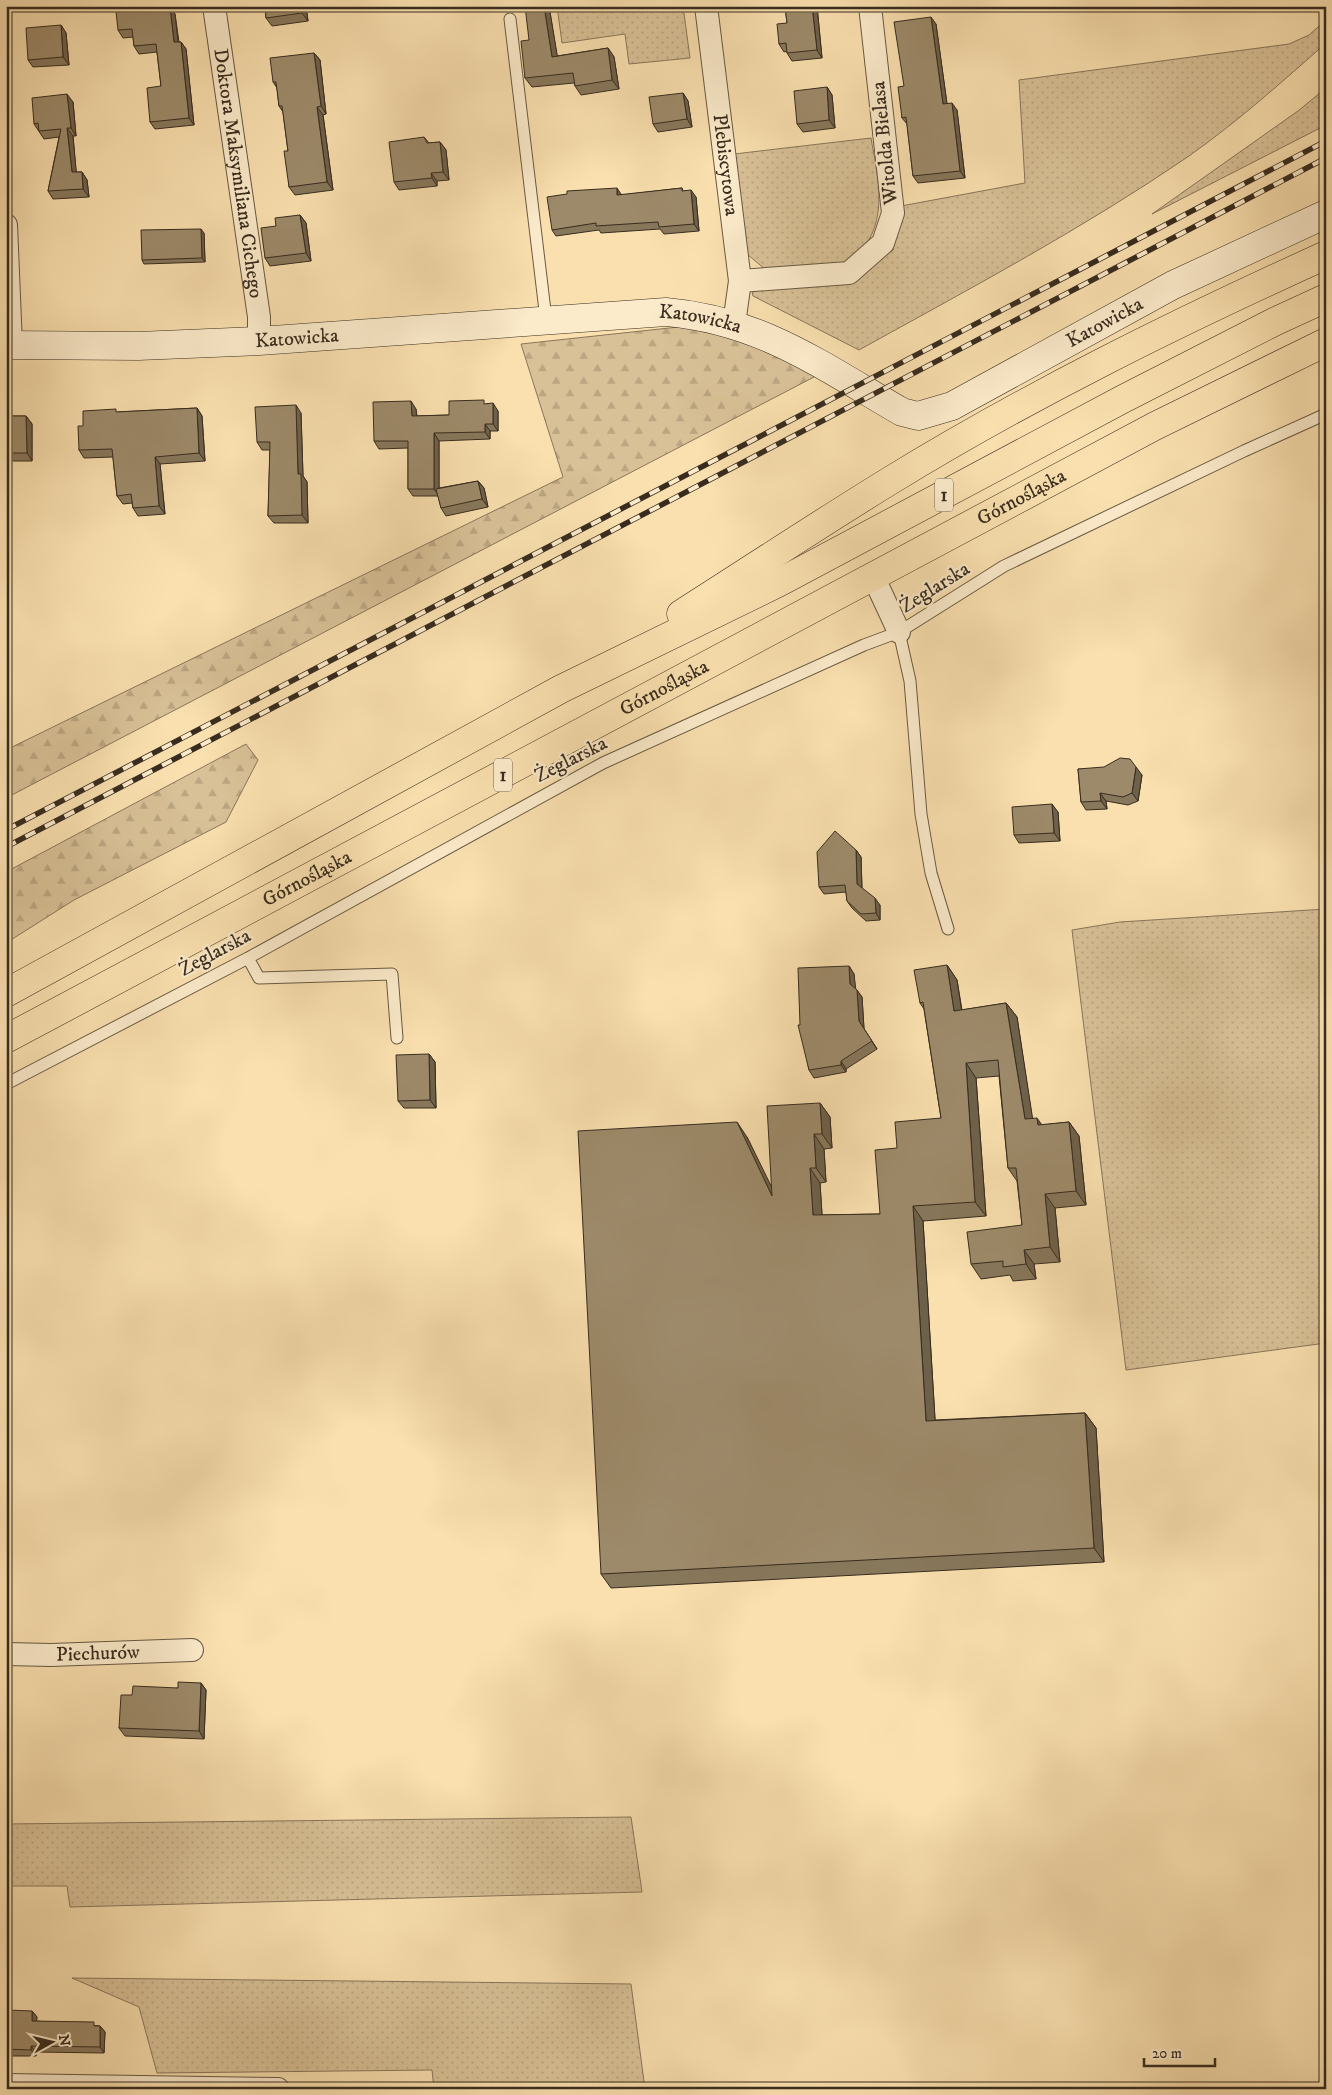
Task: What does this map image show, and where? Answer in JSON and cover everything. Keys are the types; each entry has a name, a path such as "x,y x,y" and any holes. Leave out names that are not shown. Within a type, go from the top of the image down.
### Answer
{"main road":[{"path":"561,689 888,482 1006,414 1164,330 1326,255"},
{"name":"Górnośląska","path":"6,993 561,689 780,582 1123,400 1276,321 1326,298"},
{"name":"Górnośląska","path":"6,1039 874,578 1176,415 1326,342"}],"street":[{"name":"Doktora Maksymiliana Cichego","path":"214,6 259,317 259,341"},
{"name":"Plebiscytowa","path":"706,6 740,281 734,324"},
{"name":"Witolda Bielasa","path":"740,281 848,273 883,243 893,212 870,6"},
{"name":"Katowicka","path":"9,345 138,346 259,341 546,319 666,312 695,315 734,324 775,339 902,412 910,415 929,414 952,406 1173,285 1326,214"},
{"path":"6,225 9,345"},
{"path":"874,578 900,632"},
{"name":"Piechurów","path":"6,1654 51,1655 192,1650"},
{"path":"6,2084 278,2089"}],"lane":[{"path":"510,19 546,319"},
{"name":"Żeglarska","path":"6,1084 248,958 603,763 864,645 900,632 1004,566 1244,451 1326,414"},
{"path":"900,632 910,681 921,814 931,872 948,930"},
{"path":"248,958 260,978 392,974 397,1038"}],"green space":[{"path":"557,6 683,6 690,58 629,64 625,34 562,43"},
{"path":"1326,20 1326,43 1242,116 1189,156 1068,233 859,350 753,296 751,286 855,278 893,250 901,206 1025,183 1019,80 1289,44 1309,35"},
{"path":"1326,88 1326,125 1152,214 1298,111"},
{"path":"871,138 878,179 879,207 872,234 858,254 845,265 766,270 747,254 734,154"},
{"path":"697,325 802,359 814,377 6,798 6,750 563,477 521,344"},
{"path":"246,744 258,760 226,822 74,900 6,943 6,872"},
{"path":"1326,909 1326,1343 1126,1370 1072,930 1120,922"},
{"path":"631,1817 642,1892 70,1907 67,1886 6,1886 6,1824"},
{"path":"72,1978 631,1984 645,2089 434,2089 432,2070 157,2073 139,2007"}],"building":[{"path":"130,6 170,7 174,42 181,42 189,118 150,122 147,88 161,86 156,44 134,46 132,29 118,30 116,12 131,11"},
{"path":"265,6 301,6 302,13 266,18"},
{"path":"525,6 544,6 552,57 608,48 612,80 575,86 573,73 525,78 521,41 529,40"},
{"path":"785,6 812,6 817,50 787,53 786,43 779,44 777,24 787,23"},
{"path":"931,17 943,104 952,103 960,171 913,176 906,117 902,118 898,87 904,86 894,22"},
{"path":"61,25 63,57 28,60 26,28"},
{"path":"314,53 321,106 317,107 327,182 289,187 284,151 288,151 282,106 279,106 276,82 273,82 270,58"},
{"path":"827,87 829,120 797,124 794,91"},
{"path":"683,93 687,119 653,124 649,97"},
{"path":"67,94 71,128 67,128 72,172 82,172 83,189 48,191 61,129 39,131 38,123 34,124 32,98"},
{"path":"424,137 427,143 440,142 443,172 431,173 432,178 394,182 389,142"},
{"path":"617,188 617,195 682,188 682,191 691,190 694,224 659,227 658,222 596,226 596,223 552,230 547,197 567,194 567,191"},
{"path":"300,215 306,253 265,258 261,228 276,226 275,218"},
{"path":"201,229 202,258 142,260 141,230"},
{"path":"484,400 484,404 493,403 493,424 485,424 485,432 434,433 434,489 408,489 408,441 374,441 373,402 411,401 412,416 449,415 449,401"},
{"path":"296,405 298,474 301,474 302,515 268,516 270,442 257,442 255,407"},
{"path":"197,408 199,453 155,457 159,506 133,508 131,494 117,496 112,449 79,450 78,426 83,426 83,411 116,409 116,412"},
{"path":"6,416 26,416 27,453 6,453"},
{"path":"478,481 482,499 441,508 436,489"},
{"path":"1120,758 1130,759 1136,767 1132,793 1123,797 1100,793 1101,801 1081,802 1078,769 1104,767"},
{"path":"1052,804 1054,833 1014,835 1012,807"},
{"path":"835,831 856,850 857,884 875,898 876,913 861,914 847,901 845,885 819,887 817,852"},
{"path":"947,965 954,1011 1006,1003 1025,1119 1037,1118 1038,1125 1069,1122 1076,1191 1045,1194 1050,1247 1024,1250 1026,1264 1003,1267 1003,1261 971,1264 967,1232 1022,1225 1016,1168 1008,1168 998,1060 966,1063 975,1202 913,1206 926,1421 1085,1413 1094,1548 601,1574 578,1131 737,1122 772,1196 767,1106 820,1103 822,1134 814,1134 816,1168 810,1168 813,1215 880,1214 875,1150 897,1148 895,1122 941,1118 923,1002 920,1003 914,970"},
{"path":"849,966 850,984 857,990 859,1021 872,1041 841,1061 841,1065 809,1070 798,1025 800,1025 798,968"},
{"path":"429,1054 430,1100 398,1101 396,1055"},
{"path":"178,1682 201,1683 199,1731 119,1728 121,1695 132,1695 133,1686 178,1688"},
{"path":"7,2010 32,2011 32,2021 94,2022 94,2026 100,2026 100,2047 31,2046 31,2050 6,2049"}],"railway":[{"path":"6,830 1326,141"},
{"path":"6,847 1326,158"}]}
